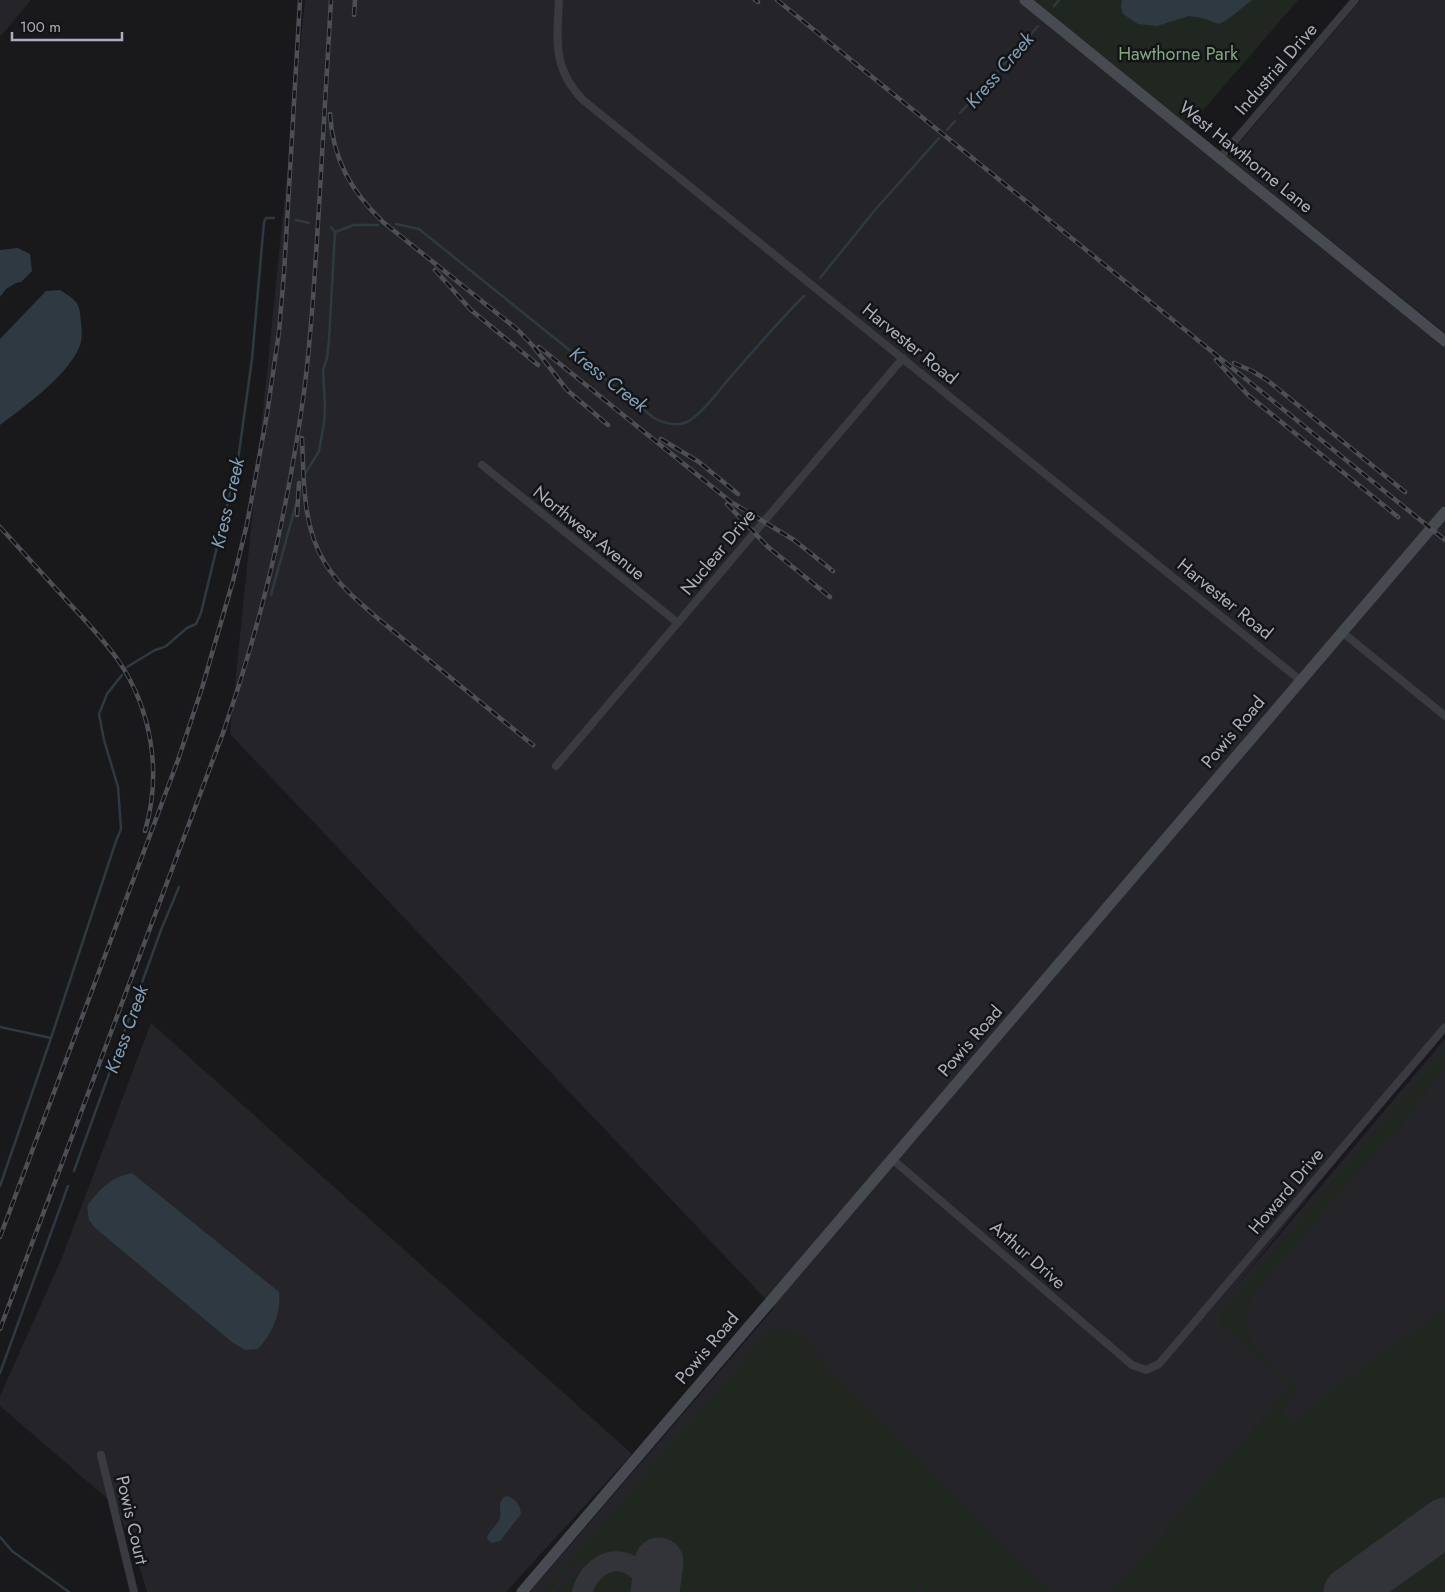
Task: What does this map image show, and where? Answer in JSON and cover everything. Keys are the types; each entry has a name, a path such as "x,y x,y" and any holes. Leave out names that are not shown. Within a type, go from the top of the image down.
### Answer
{"street":[{"name":"Harvester Road","path":"559,0 557,50 566,76 583,100 1300,680"},
{"name":"West Hawthorne Lane","path":"1025,0 1445,341"},
{"name":"Industrial Drive","path":"1220,158 1355,0"},
{"name":"Nuclear Drive","path":"556,766 903,358"},
{"name":"Northwest Avenue","path":"482,465 678,623"},
{"name":"Powis Road","path":"522,1592 1445,512"},
{"path":"1342,632 1445,716"},
{"name":"Howard Drive","path":"1146,1370 1159,1364 1445,1027"},
{"name":"Arthur Drive","path":"892,1159 1132,1364 1146,1370"},
{"name":"Powis Court","path":"101,1455 134,1592"}],"shaded area":[{"path":"0,0 31,0 0,37"},
{"path":"305,0 1034,0 1445,340 1445,1027 1233,1290 1445,1039 1445,1592 530,1592 774,1308 230,734"},
{"path":"1122,0 1252,0 1219,24 1189,16 1157,26 1138,24 1123,14 1121,8"},
{"path":"1361,0 1445,0 1445,333 1227,157"},
{"path":"18,248 30,254 32,271 21,282 6,289 0,297 0,250"},
{"path":"60,290 74,300 78,306 82,328 81,342 76,353 58,377 22,409 0,425 0,339 46,291"},
{"path":"151,1023 632,1454 506,1592 147,1592 117,1507 0,1406 0,1396 61,1260"},
{"path":"132,1173 279,1292 279,1308 275,1323 258,1349 246,1350 233,1343 94,1227 89,1220 87,1207 91,1201 106,1185 118,1177"},
{"path":"506,1496 516,1502 521,1514 500,1541 491,1543 487,1539 499,1521 500,1503"}],"green space":[{"name":"Hawthorne Park","path":"1034,0 1298,0 1186,130 1031,3"},
{"path":"1445,1049 1445,1068 1411,1112 1401,1129 1383,1144 1262,1284 1249,1304 1246,1316 1247,1328 1251,1339 1296,1384 1294,1395 1281,1410 1289,1420 1297,1419 1353,1375 1445,1308 1445,1502 1320,1592 1112,1592 1291,1385 1219,1323 1218,1317"},
{"path":"770,1329 795,1330 1048,1592 925,1592 920,1587 914,1592 671,1592 675,1563 615,1556 605,1557 590,1564 583,1571 574,1592 557,1592 584,1565 584,1562 581,1560 560,1578 550,1592 544,1592"},
{"path":"1445,1542 1445,1592 1376,1592"},
{"path":"610,1572 621,1572 632,1577 638,1592 591,1592 597,1580"}],"waterway":[{"name":"Kress Creek","path":"1054,6 1059,0"},
{"name":"Kress Creek","path":"960,113 1038,26"},
{"name":"Kress Creek","path":"947,130 955,121"},
{"name":"Kress Creek","path":"820,278 875,210 939,138"},
{"name":"Kress Creek","path":"127,667 155,650 166,646 187,628 196,624 201,613 238,460 252,359 264,222 266,218 274,218"},
{"name":"Kress Creek","path":"296,220 309,223"},
{"name":"Kress Creek","path":"396,224 419,229 654,418 670,424 687,422 697,415 804,296"},
{"name":"Kress Creek","path":"335,232 354,225 378,225"},
{"name":"Kress Creek","path":"331,227 335,232"},
{"path":"305,474 319,451 324,423 323,370 327,358 329,340 335,232"},
{"path":"271,595 296,504"},
{"path":"0,1186 121,829 118,787 104,740 99,714 107,694 122,675"},
{"name":"Kress Creek","path":"74,1171 161,930 179,887"},
{"path":"0,1027 51,1038"},
{"name":"Kress Creek","path":"0,1373 68,1186"},
{"name":"Kress Creek","path":"0,1537 12,1551 69,1592"}],"taxiway":[{"path":"582,1592 595,1570 609,1562 617,1561 637,1569 654,1592"}],"runway":[{"path":"1348,1592 1445,1522"},
{"path":"655,1592 659,1562"}],"railway":[{"path":"0,1237 178,760 202,688 233,581 247,524 267,414 279,332 300,0"},
{"path":"0,1329 223,733 262,607 282,522 298,436 307,369 315,277 331,0"},
{"path":"354,15 355,0"},
{"path":"777,0 1445,540"},
{"path":"330,114 335,146 340,160 346,174 362,199 383,222 518,330 567,390 608,425"},
{"path":"435,270 471,310 538,365"},
{"path":"539,347 731,502 794,540 833,571"},
{"path":"1216,360 1248,395 1398,517"},
{"path":"1234,363 1267,380 1405,492"},
{"path":"302,438 304,486 308,518 317,549 337,579 373,615 533,745"},
{"path":"661,439 699,462 738,494"},
{"path":"297,515 299,483"},
{"path":"727,504 768,547 830,597"},
{"path":"0,527 101,638 130,679 139,700 151,742 153,787 145,831"}]}
